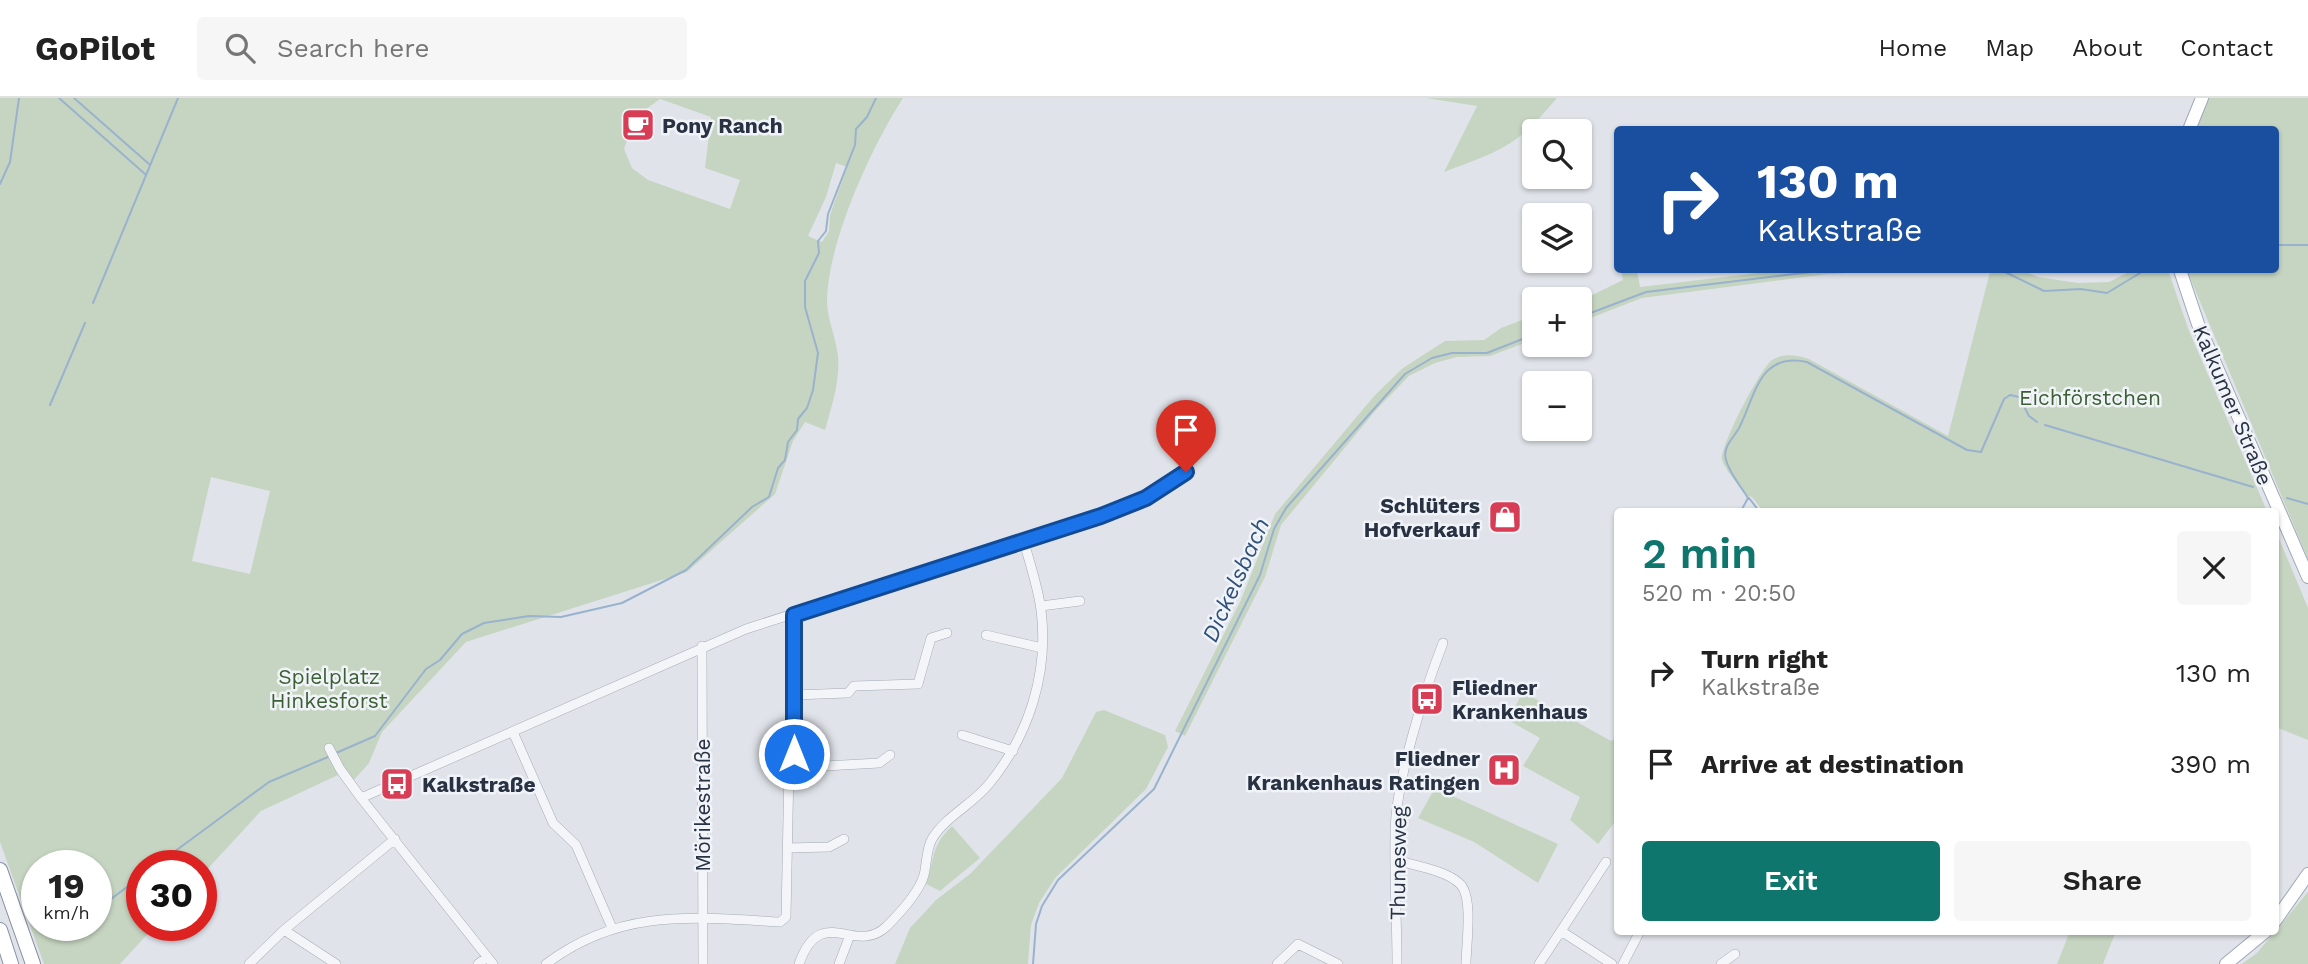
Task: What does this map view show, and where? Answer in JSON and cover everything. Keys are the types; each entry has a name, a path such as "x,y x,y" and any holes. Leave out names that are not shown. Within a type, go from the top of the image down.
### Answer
{"highway":[{"path":"0,870 33,964"},
{"path":"0,930 11,964"}],"main road":[{"path":"2191,126 2202,98"},
{"name":"Kalkumer Straße","path":"2181,273 2198,324 2278,508"},
{"name":"Kalkumer Straße","path":"2279,510 2308,577"},
{"path":"2279,915 2308,874"},
{"path":"2226,964 2261,935"}],"street":[{"path":"361,798 702,646 1024,542 1146,498 1186,472"},
{"path":"799,964 805,947 814,936 822,933 868,935 885,927 919,887 932,839 988,786 1013,751 1031,710 1042,648 1041,606 1024,542"},
{"path":"1041,606 1080,601"},
{"path":"546,964 576,944 612,928 658,918 784,920 787,915 789,768 794,754 794,615"},
{"path":"794,695 848,693 854,686 918,684 931,638 947,633"},
{"path":"986,635 1042,648"},
{"name":"Thunesweg","path":"1396,964 1395,835 1399,799 1419,717 1443,643"},
{"name":"Mörikestraße","path":"702,646 703,964"},
{"path":"513,732 553,823 576,845 612,928"},
{"path":"962,734 1013,751"},
{"path":"329,748 361,798 490,961 478,964"},
{"path":"789,768 879,763 890,755"},
{"path":"249,964 284,930 395,839"},
{"path":"788,848 829,847 844,839"},
{"path":"1397,860 1451,878 1465,890 1468,902 1466,964"},
{"path":"1539,964 1606,862"},
{"path":"284,930 336,964"},
{"path":"1560,931 1612,964"},
{"path":"839,964 850,935"},
{"path":"1623,964 1638,935"},
{"path":"1277,964 1298,944 1338,964"},
{"path":"1721,964 1735,954"}],"green space":[{"name":"Spielplatz Hinkesforst","path":"0,98 903,98 865,169 834,253 827,303 837,349 838,375 825,430 805,422 793,441 775,494 687,572 466,642 382,732 369,763 353,781 345,767 338,775 261,811 217,859 217,850 126,850 126,941 141,941 120,964 44,964 36,941 112,941 112,850 21,850 21,900 0,842","holes":["660,99 711,117 705,168 740,180 730,209 648,180 632,168 624,149 635,117","836,163 847,167 830,215 829,231 822,242 808,236 826,197","211,477 270,491 250,574 192,561"]},
{"path":"1426,98 1557,98 1538,119 1522,119 1522,134 1507,145 1444,172 1477,106"},
{"path":"2207,98 2308,98 2308,559 2188,273 2279,273 2279,126 2193,126"},
{"path":"1622,273 1638,273 1640,287 1759,273 1848,273 1642,298 1592,317 1592,295 1623,280"},
{"name":"Eichförstchen","path":"1990,273 2028,273 2078,283 2109,282 2127,273 2169,273 2189,331 2266,508 1761,508 1752,497 1747,496 1722,460 1741,409 1766,366 1776,358 1790,355 1809,359 1948,436"},
{"path":"1522,320 1522,344 1490,356 1457,357 1435,363 1409,376 1376,410 1281,525 1265,577 1185,736 1175,731 1241,600 1275,514 1375,395 1403,368 1445,341 1484,340 1501,328"},
{"path":"2279,539 2308,608 2308,740 2279,729"},
{"path":"1523,692 1611,741 1614,739 1614,823 1598,844 1570,820 1580,797 1523,766 1540,738 1508,720"},
{"path":"1104,710 1165,735 1168,747 1146,789 1056,877 1039,903 1031,925 1028,964 895,964 910,928 936,900 970,874 1062,778 1096,712"},
{"path":"1435,788 1558,844 1538,883 1474,842 1418,818"},
{"path":"952,826 980,858 940,891 926,884 936,847"},
{"path":"2308,892 2308,964 2242,964 2257,953 2272,935 2279,935 2279,927"},
{"path":"2068,935 2114,935 2103,964 2057,964"}],"waterway":[{"path":"0,184 10,162 19,98"},
{"path":"59,98 145,174"},
{"path":"74,98 149,164"},
{"path":"93,303 178,98"},
{"path":"336,753 375,736 426,669 440,660 462,634 484,623 529,616 561,617 622,603 686,570 752,507 769,497 778,468 785,460 788,442 797,430 798,419 807,408 813,390 818,353 805,307 805,281 819,253 818,241 826,231 828,214 855,145 856,129 867,117 876,98"},
{"name":"Dickelsbach","path":"2279,245 2308,245"},
{"name":"Dickelsbach","path":"1592,312 1646,292 1803,273"},
{"name":"Dickelsbach","path":"2007,273 2044,291 2081,289 2107,293 2140,273"},
{"path":"50,405 85,323"},
{"name":"Dickelsbach","path":"1033,964 1036,924 1042,906 1058,880 1154,789 1260,575 1274,529 1286,508 1405,374 1432,358 1452,353 1487,353 1522,339"},
{"path":"1743,508 1748,498 1730,469 1726,450 1762,378 1769,369 1779,363 1807,362 1967,450 1981,452 2004,399 2010,395 2019,397 2029,416 2037,422"},
{"path":"2045,425 2253,487"},
{"path":"1749,498 1757,508"},
{"path":"2287,498 2308,504"},
{"path":"177,850 269,782 328,757"},
{"path":"112,898 126,888"}],"place":[{"name":"Pony Ranch","path":"638,125"},
{"name":"Schlüters Hofverkauf","path":"1505,517"},
{"name":"Fliedner Krankenhaus","path":"1427,699"},
{"name":"Fliedner Krankenhaus Ratingen","path":"1504,770"},
{"name":"Kalkstraße","path":"397,784"}],"route":[{"path":"794,754 794,615 1101,516 1146,498 1186,472"}]}
